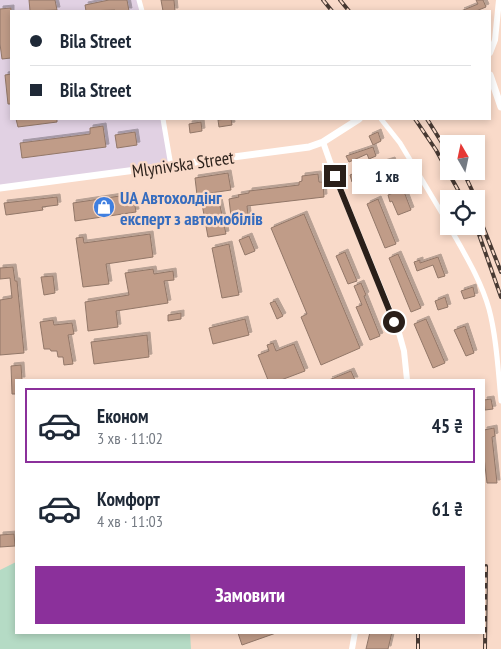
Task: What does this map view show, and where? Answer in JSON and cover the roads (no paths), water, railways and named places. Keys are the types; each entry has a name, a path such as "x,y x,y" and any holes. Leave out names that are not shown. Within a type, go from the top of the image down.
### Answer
{"main road":[{"path":"491,78 501,107"},
{"name":"Mlynivska Street","path":"0,188 309,147 323,142 358,120"}],"street":[{"path":"491,50 495,40 500,0"},
{"path":"163,120 171,166"},
{"path":"382,120 400,143 440,211"},
{"path":"323,142 399,333 404,351 407,379"},
{"path":"454,235 480,282 489,309 495,335 501,401"},
{"path":"352,649 355,634"}],"railway":[{"path":"323,0 331,10"},
{"path":"340,0 348,10"},
{"path":"416,120 436,150 458,190"},
{"path":"428,120 440,140"},
{"path":"467,180 472,190"},
{"path":"485,232 501,272"},
{"path":"479,235 501,297"},
{"path":"485,649 486,566"},
{"path":"418,634 418,649"}],"place":[{"name":"UA Автохолдінг експерт з автомобілів","path":"104,207"}]}
